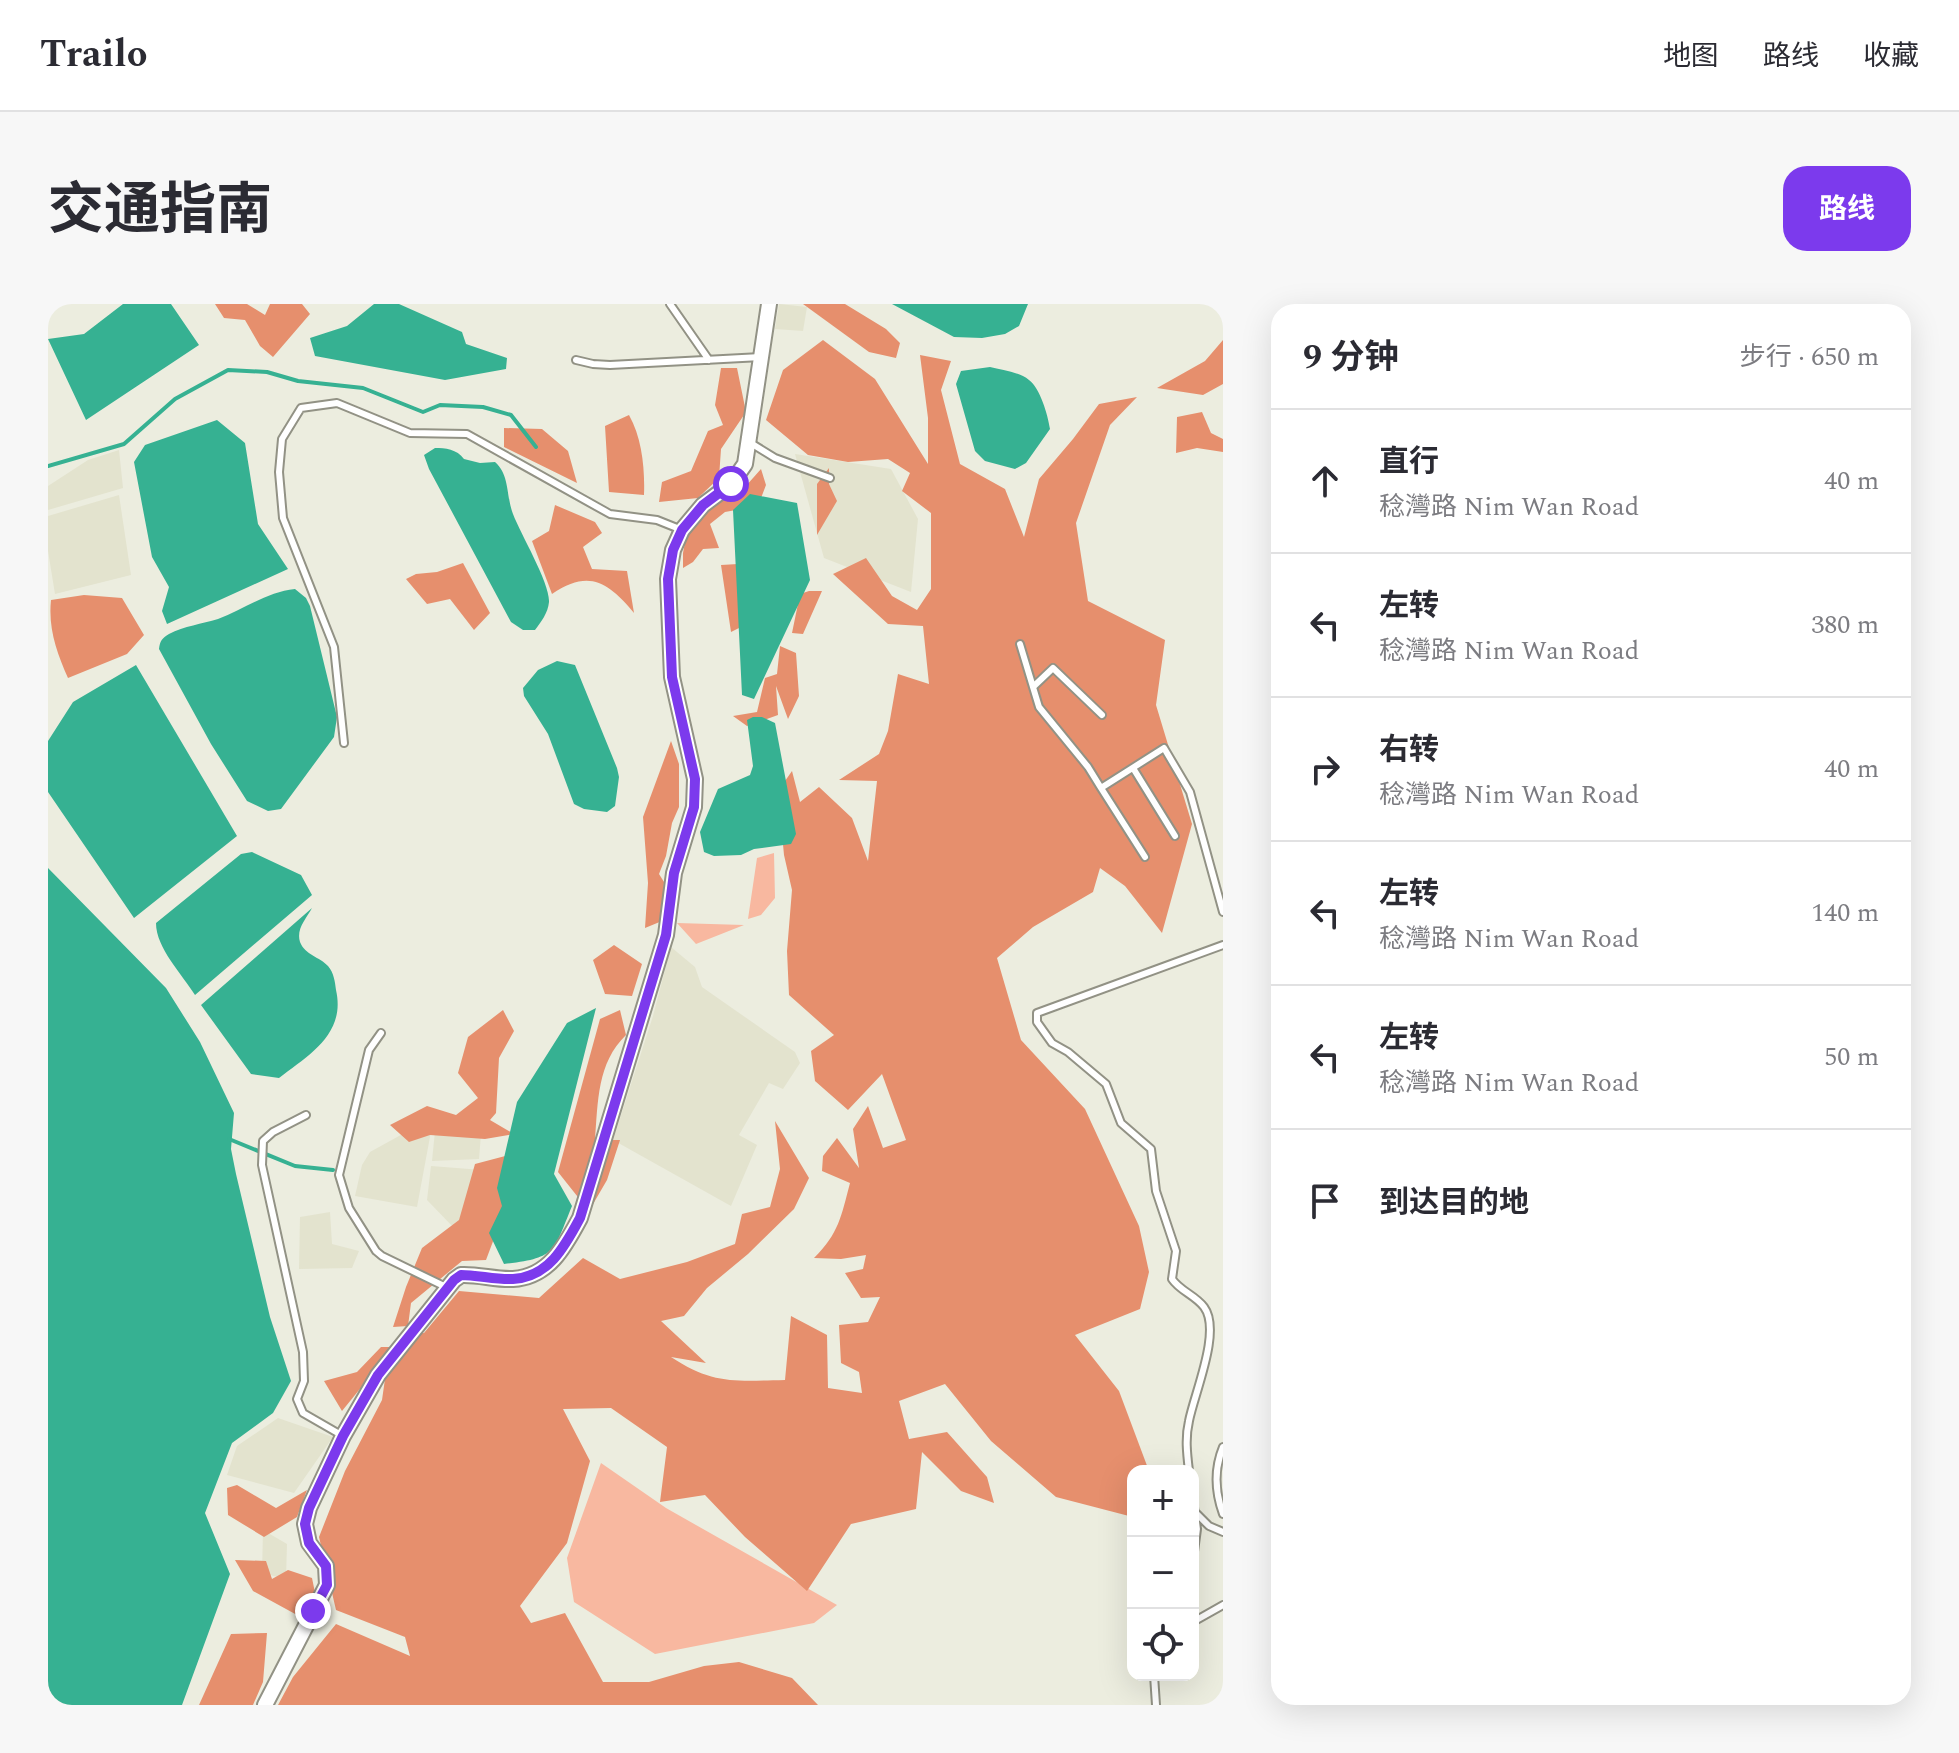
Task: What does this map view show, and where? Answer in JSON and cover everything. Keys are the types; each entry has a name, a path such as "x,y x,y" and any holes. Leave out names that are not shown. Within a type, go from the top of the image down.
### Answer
{"street":[{"path":"265,1705 327,1585 326,1566 309,1543 305,1524 309,1508 343,1436 378,1375 461,1275 511,1279 531,1277 552,1263 580,1218 666,935 674,873 694,807 695,779 672,677 669,593 673,550 682,530 703,505 731,484 745,464 769,304"}],"lane":[{"path":"670,304 709,360"},
{"path":"576,360 610,365 761,357"},
{"path":"344,743 334,647 283,518 279,472 282,439 301,408 337,403 410,433 467,434 610,514 657,520 682,530"},
{"path":"749,442 775,458 830,478"},
{"path":"1020,644 1039,707 1088,767 1145,857"},
{"path":"1033,687 1053,668 1102,715"},
{"path":"1101,788 1164,748 1190,792 1223,912"},
{"path":"1133,768 1175,836"},
{"path":"1188,1465 1186,1445 1189,1421 1208,1355 1209,1319 1205,1308 1176,1286 1172,1279 1176,1251 1156,1191 1151,1149 1121,1123 1106,1084 1068,1052 1052,1043 1037,1022 1037,1013 1223,945"},
{"path":"381,1033 369,1050 339,1175 349,1208 376,1251 448,1288"},
{"path":"306,1115 273,1132 263,1141 262,1165 303,1352 304,1381 297,1399 303,1413 343,1436"},
{"path":"1223,1447 1216,1481 1223,1514"},
{"path":"1199,1516 1209,1526 1223,1532"},
{"path":"1199,1619 1223,1605"},
{"path":"1154,1681 1156,1705"}],"shaded area":[{"path":"123,304 171,304 199,345 86,420 48,339 84,334"},
{"path":"215,304 247,304 265,315 270,304 302,304 310,314 273,357 260,346 245,320 224,318"},
{"path":"374,304 399,304 462,332 466,344 507,358 506,369 445,380 315,356 310,338 347,326"},
{"path":"779,304 807,307 803,331 775,329"},
{"path":"803,304 845,304 886,329 900,343 896,358 869,352"},
{"path":"892,304 1028,304 1019,326 1005,334 982,338 954,337"},
{"path":"823,340 875,379 928,464 928,418 920,355 951,361 941,390 960,464 1005,489 1024,537 1039,479 1099,404 1137,397 1110,425 1076,523 1088,601 1165,640 1156,705 1192,824 1162,933 1125,886 1100,868 1093,892 1033,927 997,958 1021,1040 1085,1109 1139,1226 1149,1272 1140,1309 1075,1335 1119,1391 1147,1465 1127,1465 1127,1515 1056,1497 991,1441 945,1384 899,1401 909,1439 947,1432 987,1477 994,1503 961,1491 922,1452 916,1509 851,1524 807,1591 745,1537 705,1495 660,1502 667,1447 611,1408 563,1409 590,1461 567,1543 520,1606 531,1623 565,1613 603,1682 649,1682 704,1666 739,1662 792,1678 818,1705 278,1705 293,1677 336,1624 410,1656 405,1637 336,1610 319,1537 345,1471 382,1400 385,1379 406,1334 424,1333 459,1291 539,1298 583,1258 620,1279 687,1262 735,1244 742,1214 770,1207 780,1169 775,1121 809,1178 794,1209 707,1288 684,1316 661,1321 706,1363 671,1357 713,1377 738,1381 785,1380 791,1316 827,1335 828,1388 862,1393 859,1372 841,1363 839,1325 868,1322 880,1297 861,1298 845,1273 863,1269 866,1255 841,1259 814,1258 834,1232 850,1183 822,1171 823,1156 837,1138 859,1168 853,1129 868,1106 883,1148 906,1140 882,1074 848,1110 815,1081 811,1051 834,1035 789,995 787,951 792,890 784,855 778,791 792,771 800,802 819,787 852,818 868,861 877,781 839,780 879,754 888,731 898,674 929,684 923,626 888,624 833,574 866,558 892,596 917,610 931,589 931,513 902,491 910,473 888,459 848,462 808,455 766,420 783,370"},
{"path":"1223,340 1223,384 1203,395 1157,388 1205,361"},
{"path":"990,367 1015,373 1033,384 1040,395 1050,429 1026,463 1015,469 985,461 975,451 956,384 961,371"},
{"path":"721,368 737,368 746,412 721,449 719,478 698,498 659,502 662,482 691,471 708,431 723,425 715,405"},
{"path":"1202,412 1211,433 1223,439 1223,452 1197,448 1176,453 1177,417"},
{"path":"629,415 642,454 644,495 609,492 605,426"},
{"path":"217,420 245,443 258,524 288,569 167,624 162,611 169,587 152,557 134,462 145,445"},
{"path":"504,428 542,429 568,451 577,483 504,447"},
{"path":"435,448 451,450 464,459 480,463 495,462 500,467 513,514 548,594 547,610 535,630 523,630 511,622 429,469 424,455"},
{"path":"119,450 123,488 48,510 48,486 88,460"},
{"path":"795,454 891,469 918,519 911,592 824,558"},
{"path":"829,468 829,484 837,501 817,535 817,484"},
{"path":"761,469 766,485 758,506 725,512 710,524 719,548 703,549 693,562 683,568 690,516 745,487"},
{"path":"750,494 797,503 810,580 754,699 742,695 733,510"},
{"path":"119,495 131,575 55,594 48,551 48,516"},
{"path":"555,505 595,522 602,533 583,547 592,569 627,571 634,613 615,593 597,582 577,582 552,594 532,541 549,531"},
{"path":"463,563 490,613 474,630 450,599 427,604 406,579"},
{"path":"738,564 741,627 731,632 721,565"},
{"path":"295,589 310,606 337,717 334,737 281,809 268,811 247,801 211,744 159,649 163,638 175,631 218,619 265,597"},
{"path":"822,591 803,634 792,633 800,594"},
{"path":"84,595 122,598 144,635 127,654 68,678 54,640 51,600"},
{"path":"780,646 796,653 799,696 788,719 776,686 778,715 747,726 733,716 757,712 765,678 777,674"},
{"path":"557,661 575,665 617,768 619,777 615,806 607,812 584,809 574,804 548,734 524,696 523,688 538,670"},
{"path":"136,665 237,836 134,918 48,792 48,741 73,702"},
{"path":"753,717 775,723 796,834 791,844 754,849 741,855 714,856 704,852 700,832 718,789 750,775 753,766 747,720"},
{"path":"671,741 679,764 679,807 659,874 664,882 662,921 645,928 648,883 643,817"},
{"path":"252,852 301,875 312,895 195,995 160,942 156,923 241,854"},
{"path":"774,853 775,898 761,915 748,919 757,858"},
{"path":"48,868 166,988 200,1042 234,1113 231,1149 236,1174 270,1317 291,1381 273,1413 232,1443 205,1513 230,1574 182,1705 48,1705"},
{"path":"312,908 300,928 300,942 305,950 325,963 332,972 338,1005 336,1019 313,1052 279,1078 251,1074 201,1005"},
{"path":"677,923 744,925 696,944"},
{"path":"614,945 642,964 632,996 605,994 593,960"},
{"path":"671,947 695,967 702,987 795,1052 800,1063 783,1089 769,1083 739,1135 757,1145 731,1206 613,1140 653,1016"},
{"path":"596,1008 554,1174 572,1206 551,1250 534,1259 504,1264 489,1233 502,1206 497,1188 517,1102 567,1023"},
{"path":"503,1010 514,1031 499,1058 496,1113 490,1120 514,1134 485,1139 430,1135 409,1142 390,1125 427,1106 456,1115 478,1098 458,1073 468,1037"},
{"path":"620,1010 626,1035 616,1046 604,1071 598,1097 595,1140 620,1140 607,1180 589,1211 558,1172 600,1019"},
{"path":"432,1126 417,1207 355,1196 362,1165 370,1152 408,1131"},
{"path":"435,1131 481,1134 479,1159 432,1161"},
{"path":"509,1155 510,1196 486,1260 462,1261 411,1303 408,1326 393,1327 422,1248 459,1220 475,1164"},
{"path":"431,1166 482,1170 455,1229 427,1200"},
{"path":"330,1212 332,1244 359,1251 352,1268 299,1269 300,1217"},
{"path":"381,1347 394,1347 342,1411 324,1381 357,1372"},
{"path":"278,1418 333,1437 294,1493 227,1475 237,1446"},
{"path":"601,1463 666,1508 837,1605 814,1623 655,1654 574,1602 567,1558"},
{"path":"237,1485 276,1508 307,1490 297,1517 264,1537 228,1515 227,1488"},
{"path":"263,1530 287,1544 286,1579 262,1573"},
{"path":"235,1560 266,1561 272,1579 288,1570 312,1578 321,1622 297,1615 253,1591"},
{"path":"267,1633 263,1682 253,1705 199,1705 231,1634"}],"waterway":[{"path":"48,466 124,444 175,399 228,370 267,372 298,381 363,388 423,412 440,405 483,407 511,415 536,447"},
{"path":"229,1139 295,1166 333,1170"}],"route":[{"path":"313,1611 327,1585 326,1566 309,1543 305,1524 309,1508 343,1436 378,1375 454,1280 461,1275 511,1279 531,1277 552,1263 580,1218 666,935 674,873 694,807 695,779 672,677 668,579 673,550 682,530 703,505 731,484"}]}
